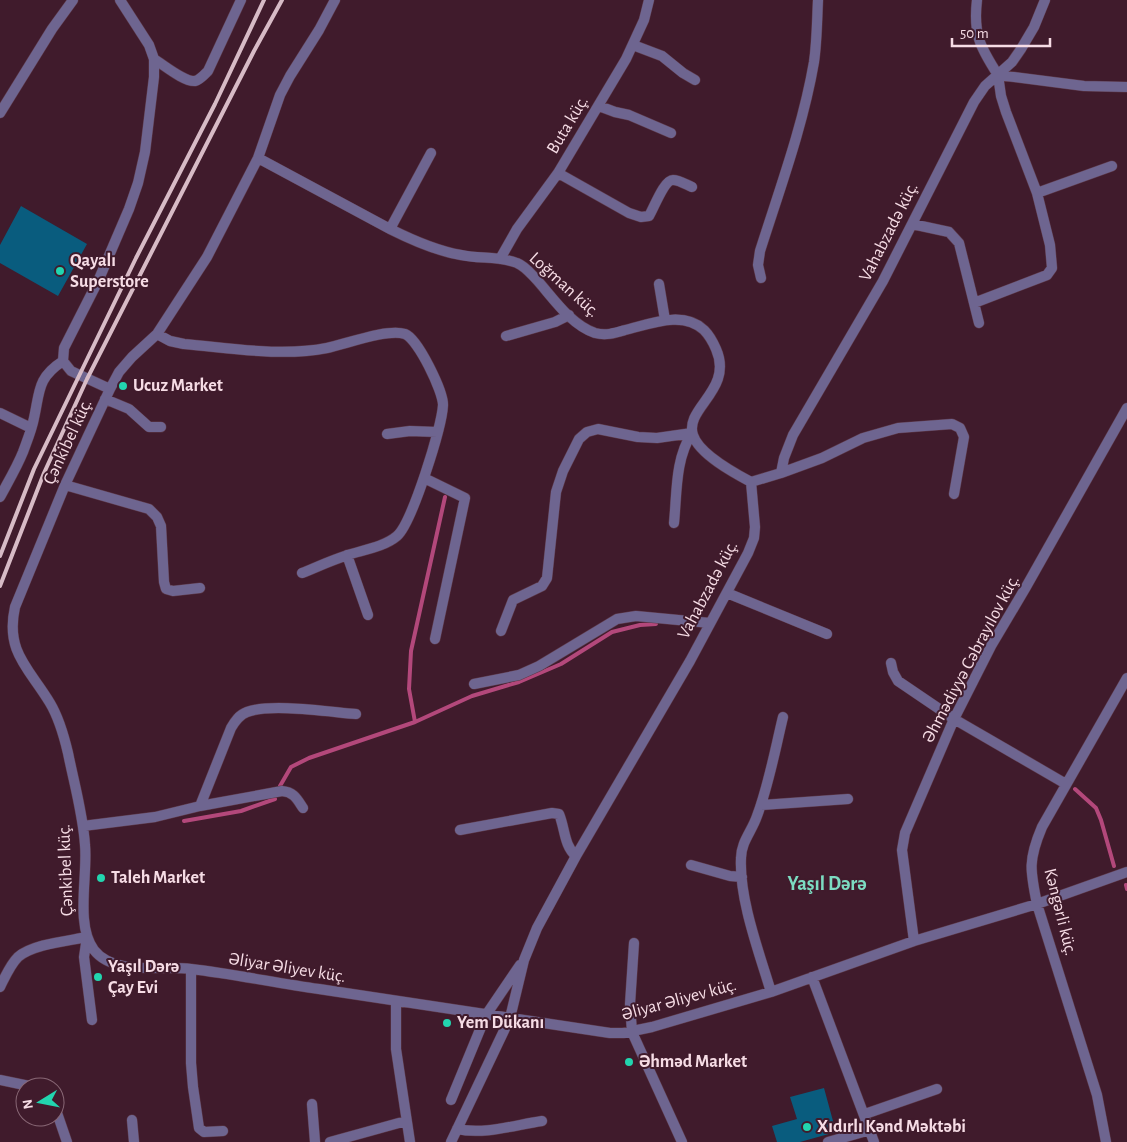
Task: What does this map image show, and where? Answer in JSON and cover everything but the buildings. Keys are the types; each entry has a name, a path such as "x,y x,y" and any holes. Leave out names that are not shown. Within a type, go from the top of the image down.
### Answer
{"street":[{"path":"0,113 52,29 73,0"},
{"path":"120,0 149,44 154,59 154,77 144,152 138,183 115,243 64,348 63,362 71,372 129,408 149,427 161,427"},
{"path":"154,59 183,78 194,81 201,79 208,72 241,0"},
{"name":"Çənkibel küç.","path":"92,1020 84,957 87,937 84,917 86,862 83,826 66,742 61,727 52,706 25,669 17,653 13,636 15,607 65,485 107,394 119,372 157,334 207,257 258,158 280,96 335,0"},
{"name":"Buta küç.","path":"500,259 517,229 558,173 599,106 633,45 644,20 648,0"},
{"path":"760,278 758,265 760,251 796,137 810,80 817,32 818,0"},
{"path":"974,302 1047,275 1052,268 1050,245 1037,193 1006,112 1001,96 998,75 982,50 977,34 977,0"},
{"name":"Vahabzadə küç.","path":"781,473 784,458 793,435 883,281 974,102 984,86 1012,62 1034,27 1045,0"},
{"path":"633,45 662,56 682,74 695,80"},
{"path":"998,75 1084,86 1127,87"},
{"path":"599,106 629,115 671,133"},
{"path":"390,229 431,153"},
{"name":"Loğman küç.","path":"258,158 410,239 458,255 500,259 518,263 528,271 569,315 583,327 596,333 606,335 665,320 685,320 696,324 713,341 722,368 719,381 694,420 692,433 684,445 674,523"},
{"path":"1037,193 1112,166"},
{"path":"558,173 629,213 641,217 649,216 669,180 675,179 692,187"},
{"path":"912,224 949,232 959,243 979,324"},
{"path":"659,284 665,320"},
{"path":"506,336 555,322 569,315"},
{"path":"157,334 170,341 184,344 280,352 328,348 386,333 399,332 407,334 414,341 440,389 443,404 424,478 403,530 396,538 382,544 302,573"},
{"path":"0,497 23,453 41,385 53,368 63,362"},
{"name":"Əhmədiyyə Cəbrayılov küç.","path":"914,941 902,850 905,833 954,719 991,646 1026,588 1127,408"},
{"path":"0,413 31,428"},
{"path":"501,632 513,600 542,586 546,578 556,492 563,471 579,439 587,432 598,429 638,438 657,438 692,433 696,442 706,452 737,475 751,482 822,458 863,438 898,428 952,424 960,428 964,437 954,494"},
{"path":"387,434 410,431 437,432"},
{"path":"424,478 465,498 435,639"},
{"name":"Vahabzadə küç.","path":"451,1142 510,1018 524,960 537,928 576,856 738,574 754,538 755,527 751,482"},
{"path":"65,485 149,509 157,517 161,526 166,589 173,591 200,588"},
{"path":"348,555 368,615"},
{"path":"727,593 827,634"},
{"path":"474,684 519,675 539,666 617,619 636,616 710,623"},
{"path":"891,662 892,672 898,682 954,719 1066,784"},
{"name":"Kəngərli küç.","path":"1106,1142 1097,1095 1038,904 1032,881 1031,862 1033,848 1042,827 1127,678"},
{"path":"200,806 231,728 238,717 246,712 257,709 280,708 356,714"},
{"path":"771,992 749,916 742,876 741,857 744,841 761,805 783,717"},
{"path":"83,826 155,817 200,806 282,791 290,792 295,796 303,808"},
{"path":"761,805 848,799"},
{"path":"460,830 552,813 559,814 567,844 571,852 576,856"},
{"path":"691,865 730,876 742,876"},
{"name":"Əliyar Əliyev küç.","path":"87,937 94,950 102,957 114,964 129,967 191,969 610,1033 632,1032 771,992 914,941 1038,904 1127,872"},
{"path":"0,987 12,964 19,956 39,947 87,937"},
{"path":"634,943 630,1004 632,1032 682,1142"},
{"path":"451,1100 486,1015 524,960"},
{"path":"191,969 191,1063 200,1128 204,1132 222,1131"},
{"path":"812,977 874,1142"},
{"path":"396,1001 396,1049 410,1142"},
{"path":"0,1080 15,1083"},
{"path":"865,1114 937,1089"},
{"path":"312,1104 315,1142"},
{"path":"132,1120 134,1142"},
{"path":"330,1142 406,1121"},
{"path":"457,1129 468,1131 485,1130 542,1121"},
{"path":"62,1127 67,1142"},
{"path":"828,1142 870,1130"}],"waterway":[{"path":"415,722 409,689 411,651 445,497"},
{"path":"280,786 291,767 309,758 415,722 472,696 519,682 561,664 612,632 640,625 656,624"},
{"path":"1075,789 1096,808 1114,866"},
{"path":"184,821 241,811 275,799"},
{"path":"1126,885 1127,889"}],"railway":[{"path":"0,556 34,469 136,258 215,104 264,0"},
{"path":"0,586 44,473 87,379 254,51 282,0"}],"place":[{"name":"Qayalı Superstore","path":"60,271"},
{"name":"Ucuz Market","path":"123,386"},
{"name":"Taleh Market","path":"101,878"},
{"name":"Yaşıl Dərə Çay Evi","path":"98,977"},
{"name":"Yem Dükanı","path":"447,1023"},
{"name":"Əhməd Market","path":"629,1062"},
{"name":"Xıdırlı Kənd Məktəbi","path":"807,1127"}],"district":[{"name":"Yaşıl Dərə","path":"827,884"}]}
